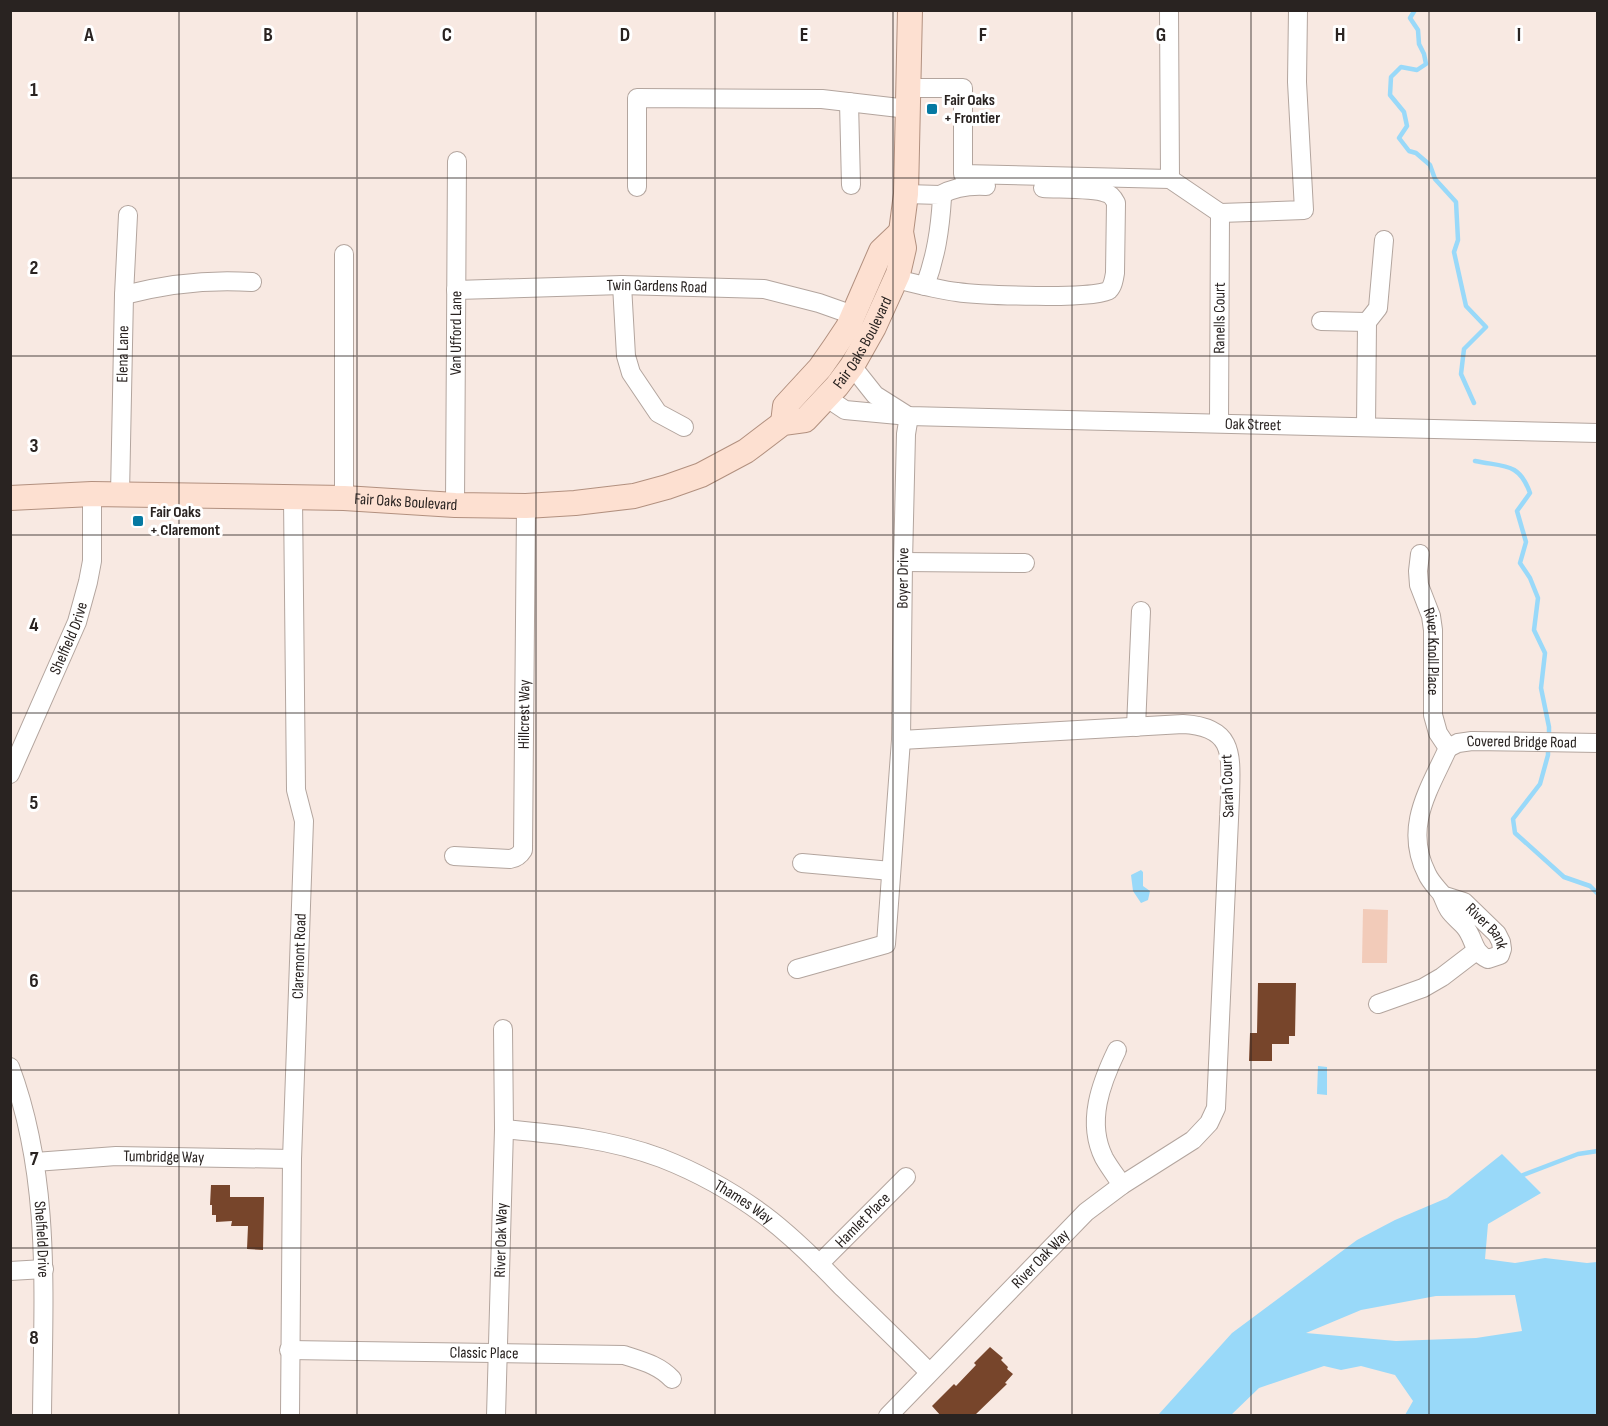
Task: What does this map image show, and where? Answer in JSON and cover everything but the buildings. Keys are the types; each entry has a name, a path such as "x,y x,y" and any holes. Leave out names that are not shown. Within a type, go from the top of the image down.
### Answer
{"main road":[{"name":"Fair Oaks Boulevard","path":"10,498 120,494 344,498 455,505 526,506 575,503 634,496 700,476 746,451 783,423 805,420 827,398 852,366 874,327 896,279 904,248 901,232 906,194 910,10"},
{"name":"Fair Oaks Boulevard","path":"783,423 785,406 820,368 849,324 881,251 901,232"},
{"path":"827,398 834,369 847,350 849,324"}],"street":[{"path":"1169,10 1170,179"},
{"path":"637,187 638,98 822,99 849,102 908,98 963,88 963,174 1170,179 1220,213 1304,210 1297,82 1298,10"},
{"path":"849,102 851,185"},
{"name":"Van Ufford Lane","path":"455,505 457,161"},
{"path":"896,279 966,293 1064,296 1098,295 1108,291 1113,284 1115,273 1116,203 1106,192 980,186 952,189 940,195 906,194"},
{"path":"925,286 933,266 940,234 942,198 940,195"},
{"name":"Ranells Court","path":"1219,423 1220,213"},
{"name":"Elena Lane","path":"120,494 128,215"},
{"path":"1366,427 1367,322 1378,308 1384,240"},
{"path":"344,254 344,498"},
{"path":"124,295 177,284 229,280 252,282"},
{"path":"622,285 626,356 631,373 658,413 684,427"},
{"name":"Twin Gardens Road","path":"456,290 622,285 764,289 819,303 849,324"},
{"path":"1321,321 1367,322"},
{"path":"852,366 875,395 909,416"},
{"path":"827,398 845,410 909,416"},
{"name":"Oak Street","path":"909,416 1598,433"},
{"name":"Boyer Drive","path":"797,969 886,944 901,740 906,434 909,416"},
{"name":"Shelfield Drive","path":"10,774 77,622 92,561 92,494"},
{"name":"Claremont Road","path":"290,1416 292,1158 304,821 296,790 293,498"},
{"name":"Hillcrest Way","path":"454,856 514,859 523,850 526,506"},
{"name":"River Knoll Place","path":"1420,554 1419,585 1431,616 1433,630 1434,715 1438,733 1448,748"},
{"path":"903,561 1025,564"},
{"path":"1136,727 1141,611"},
{"name":"Sarah Court","path":"901,740 1183,724 1203,726 1218,734 1230,756 1230,797 1216,1108 1209,1123"},
{"name":"Covered Bridge Road","path":"1448,748 1458,743 1472,741 1598,743"},
{"name":"River Bank","path":"1442,895 1464,902 1497,934 1502,949 1500,955 1488,959 1476,951 1467,929 1449,909 1442,895 1427,876 1419,853 1417,825 1426,796 1448,748"},
{"path":"802,863 891,871"},
{"path":"1378,1004 1423,988 1442,977 1476,951"},
{"name":"River Oak Way","path":"496,1416 504,1130 503,1029"},
{"path":"1117,1050 1102,1085 1096,1107 1096,1128 1104,1158 1122,1185"},
{"name":"Shelfield Drive","path":"10,1067 21,1097 35,1162 43,1226 42,1416"},
{"name":"River Oak Way","path":"888,1416 1086,1212 1122,1185 1193,1140 1209,1123"},
{"name":"Thames Way","path":"504,1130 561,1134 605,1142 661,1158 727,1190 764,1215 798,1243 929,1372"},
{"name":"Tumbridge Way","path":"35,1162 117,1156 292,1158"},
{"name":"Hamlet Place","path":"819,1264 906,1177"},
{"path":"10,1271 44,1269"},
{"name":"Classic Place","path":"289,1350 624,1355 655,1366 672,1378"}],"shaded area":[{"path":"1363,909 1388,910 1387,963 1362,963"}],"water":[{"path":"1141,870 1143,886 1150,891 1148,900 1141,903 1133,891 1131,875"},
{"path":"1318,1066 1327,1067 1327,1095 1317,1094"},
{"path":"1502,1154 1541,1193 1488,1224 1485,1259 1515,1263 1545,1258 1597,1262 1597,1415 1405,1415 1413,1401 1395,1375 1361,1366 1341,1370 1324,1366 1259,1388 1231,1415 1154,1415 1159,1414 1232,1333 1357,1240 1395,1220 1447,1198","holes":["1515,1295 1522,1331 1476,1338 1396,1341 1306,1333 1361,1310 1436,1296"]}],"waterway":[{"path":"1415,10 1410,18 1418,30 1419,44 1426,64 1417,70 1401,67 1391,77 1390,95 1404,112 1407,126 1399,138 1409,151 1416,153 1430,165 1435,179 1456,202 1458,240 1454,252 1466,306 1486,327 1464,349 1461,374 1474,403"},
{"path":"1475,461 1515,471 1526,483 1530,493 1517,511 1526,542 1520,563 1530,578 1538,598 1534,630 1545,653 1541,688 1549,738"},
{"path":"1548,747 1540,784 1513,819 1515,833 1564,877 1590,886 1598,894"},
{"path":"1519,1178 1578,1154 1598,1151"}],"place":[{"name":"Fair Oaks + Frontier","path":"932,109"},
{"name":"Fair Oaks + Claremont","path":"138,521"}]}
